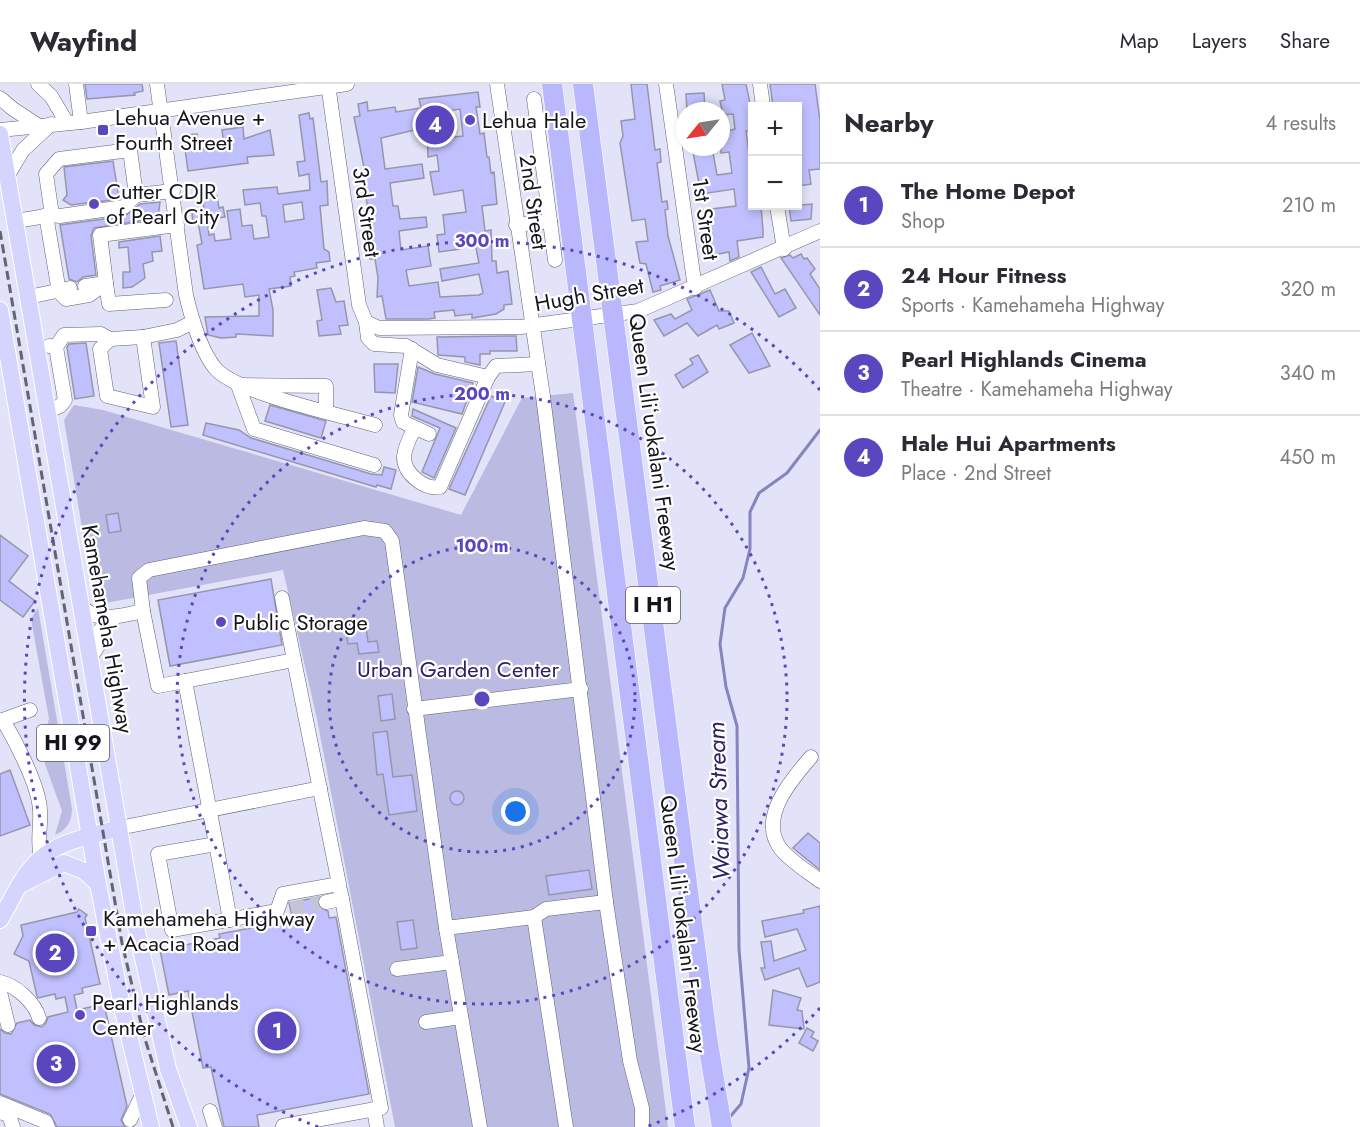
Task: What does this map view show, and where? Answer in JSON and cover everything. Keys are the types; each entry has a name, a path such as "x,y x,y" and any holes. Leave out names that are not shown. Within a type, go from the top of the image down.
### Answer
{"highway":[{"name":"Queen Liliʻuokalani Freeway","path":"552,84 686,1127"},
{"name":"Queen Liliʻuokalani Freeway","path":"583,84 707,1036 722,1127"}],"main road":[{"name":"Kamehameha Highway","path":"0,134 119,828 152,1006 168,1069 189,1127"},
{"name":"HI 99","path":"1,319 5,371 89,837 151,1127"},
{"path":"0,920 21,884 41,857 57,848 119,828"},
{"path":"21,884 64,863 84,871 98,884"}],"street":[{"path":"39,84 51,96 67,123"},
{"path":"76,84 81,122"},
{"path":"157,84 193,322 215,369 238,386 375,425"},
{"path":"0,130 81,122 328,85 348,84"},
{"name":"2nd Street","path":"497,84 538,364 581,689 606,902 630,1061 642,1108 642,1127"},
{"name":"1st Street","path":"666,84 696,288"},
{"path":"760,84 762,102"},
{"name":"3rd Street","path":"328,85 359,305 366,322 368,338 374,344 406,346 412,349"},
{"path":"0,98 45,125"},
{"path":"534,99 555,260"},
{"path":"8,175 22,150 45,125"},
{"path":"106,283 89,296 66,299 49,215 46,174 59,159 130,150 136,195"},
{"path":"16,220 124,207 136,195 173,191"},
{"path":"778,210 784,249"},
{"path":"516,225 550,221"},
{"path":"166,300 109,304 100,235 177,225"},
{"name":"Hugh Street","path":"366,322 374,327 386,329 531,326 638,311 696,288 820,231"},
{"path":"85,286 106,283"},
{"path":"28,297 64,290"},
{"path":"48,411 60,406 65,400 56,347 64,335 101,334 110,339 143,336 177,330 193,322"},
{"path":"110,339 100,349 107,396 153,407 143,336"},
{"path":"37,346 56,347"},
{"path":"429,434 403,422 401,415 412,349 437,365 488,376"},
{"path":"414,429 404,453 407,468 418,482 432,488 440,487 488,376 496,366 538,364"},
{"path":"238,386 326,386 326,411"},
{"path":"238,386 254,429 374,465"},
{"path":"294,660 158,686 139,578 149,570 364,528 377,528 385,531 392,541 414,709 452,962 480,1127"},
{"path":"282,598 381,1108 317,1123 283,1126"},
{"path":"81,605 88,615 96,618 116,617 143,611"},
{"path":"90,658 98,646 100,630 116,617"},
{"path":"185,681 230,920"},
{"path":"414,709 581,689"},
{"path":"30,710 1,721 14,738 39,802 37,843 41,857"},
{"path":"811,757 793,778 779,800 774,832 782,851 820,881"},
{"path":"119,828 320,788"},
{"path":"216,844 158,854 172,930 284,910 283,894 339,884"},
{"path":"326,902 342,899"},
{"path":"447,928 534,917 546,909 606,902"},
{"path":"534,917 566,1127"},
{"path":"397,969 452,962"},
{"path":"0,982 20,993 31,1004 39,1018"},
{"path":"0,992 8,1025"},
{"path":"426,1022 461,1017"},
{"path":"130,1120 143,1093"},
{"path":"0,1103 46,1122 48,1127"},
{"path":"374,1109 377,1127"},
{"path":"210,1111 215,1127"},
{"path":"0,1112 9,1115 15,1127 25,1115"}],"green space":[{"name":"Urban Garden Center","path":"573,393 668,1127 395,1127 317,719 283,570 95,605 64,420 74,405 103,410 461,515 522,398"},
{"path":"38,608 72,809 68,825 55,835 62,811 40,750 49,719 31,619"}],"building":[{"path":"85,84 142,84 143,91 134,93 135,95 87,99"},
{"path":"631,84 647,84 655,150 660,149 661,162 657,163 662,202 667,201 668,209 665,210 668,236 680,280 660,286 661,290 653,292 646,264 640,263 636,242 648,241 645,219 632,221 620,143 623,136 621,121 635,119"},
{"path":"722,84 746,84 750,102 748,131 746,131 748,210 761,210 763,231 763,237 737,241 739,257 730,261 729,252 708,256 703,210 736,206 734,189 701,194 694,156 714,156 717,175 732,173 730,130 735,129 733,114 730,114 730,102 720,102 725,100"},
{"path":"770,84 815,84 820,121 820,169 809,170 811,184 802,185 802,102 772,102"},
{"path":"478,92 480,107 476,107 480,134 484,133 491,173 494,172 497,204 482,206 485,231 491,230 492,261 496,261 497,273 508,271 512,304 504,305 504,309 496,314 472,318 472,314 455,316 454,310 434,312 435,318 428,319 386,319 382,296 377,297 378,278 375,259 370,259 364,211 368,210 363,179 366,178 354,117 360,116 358,104 367,102 368,111 395,107 396,112 421,108 419,99","holes":["460,109 463,136 446,138 442,112","427,127 428,157 437,155 439,171 430,172 434,195 463,190 466,212 443,215 445,234 437,235 439,252 460,249 460,245 475,243 479,263 440,269 442,281 479,274 483,293 479,295 440,297 438,282 409,286 406,270 431,266 428,246 401,250 399,231 427,227 426,217 400,219 398,206 393,206 390,183 424,178 422,164 385,169 381,138"]},
{"path":"704,93 704,102 686,102 686,94"},
{"path":"309,113 310,119 313,118 321,182 327,181 328,205 320,206 324,249 329,252 330,261 316,263 317,268 294,272 295,276 290,277 291,286 269,289 273,310 273,336 236,334 236,337 221,338 208,335 205,317 259,316 259,295 245,297 243,284 204,289 197,245 202,244 198,222 193,223 192,213 204,211 203,198 217,196 219,208 223,207 225,217 207,219 209,235 214,234 215,241 231,239 227,211 240,209 242,226 252,225 254,239 269,237 266,216 262,216 260,203 245,205 243,190 277,187 278,194 310,190 309,174 299,176 297,162 305,161 299,115","holes":["302,202 304,219 285,222 283,205"]},
{"path":"243,127 244,139 270,130 274,155 247,157 248,163 188,171 183,135 197,134 199,150 224,146 222,130"},
{"path":"113,161 119,199 71,205 63,200 67,195 64,167"},
{"path":"160,202 158,218 94,228 91,236 96,275 83,277 77,282 69,279 60,225 125,216 140,204"},
{"path":"812,204 811,219 791,221 790,210 802,210 802,205"},
{"path":"160,236 162,251 152,252 153,261 143,264 145,278 132,287 123,288 123,272 130,272 128,247 119,248 119,242"},
{"path":"801,254 815,269 810,274 820,289 820,315 781,258 790,255 793,258"},
{"path":"761,267 775,294 785,289 796,308 779,317 751,272"},
{"path":"331,288 336,302 344,301 348,325 339,326 341,334 319,336 317,321 322,320 317,290"},
{"path":"710,290 719,311 729,311 734,323 719,329 717,325 698,336 687,323 664,336 654,320 671,314 675,319 692,310 687,299"},
{"path":"752,333 770,366 749,373 730,345"},
{"path":"516,336 517,351 490,351 490,354 480,354 480,365 465,362 465,357 438,355 437,337"},
{"path":"176,341 188,425 171,427 159,343"},
{"path":"86,343 94,396 75,399 67,347 69,344"},
{"path":"698,355 708,372 683,388 675,375 693,364 690,359"},
{"path":"374,364 398,364 395,393 375,392"},
{"path":"418,367 435,374 473,383 462,414 412,402"},
{"path":"491,396 505,402 465,495 449,489"},
{"path":"270,405 326,421 321,438 265,421"},
{"path":"413,409 456,428 434,478 422,472 440,428 412,416"},
{"path":"206,423 239,430 251,438 371,474 382,475 384,467 396,470 391,489 377,485 376,487 203,435"},
{"path":"118,513 121,531 109,533 106,515"},
{"path":"0,535 28,556 9,581 35,601 23,617 0,600"},
{"name":"Public Storage","path":"271,579 282,645 170,666 158,600"},
{"path":"353,618 355,629 366,627 368,642 377,641 379,652 359,654 357,643 348,644 344,620"},
{"path":"392,694 395,719 381,721 378,696"},
{"path":"387,731 393,777 412,775 417,811 389,815 383,774 377,775 373,733"},
{"path":"10,770 30,825 0,836 0,774"},
{"path":"457,791 462,793 464,798 462,803 457,805 452,803 450,798 452,793"},
{"path":"808,833 820,843 820,870 793,848"},
{"path":"589,870 592,889 549,895 546,876"},
{"path":"319,897 320,908 328,911 329,918 336,917 369,1094 257,1115 259,1127 224,1127 211,1067 203,1068 188,991 169,995 160,950 220,938 219,934 293,920 289,903"},
{"path":"820,906 820,982 807,987 799,968 765,980 761,968 765,968 761,942 771,941 774,961 806,950 797,929 765,937 762,921 804,913 803,910"},
{"name":"Pearl Highlands Center","path":"79,909 87,915 85,918 100,984 82,988 83,993 74,995 77,1010 104,1004 127,1106 121,1120 125,1127 57,1127 50,1114 0,1094 0,1029 11,1034 17,1023 30,1020 34,1025 42,1027 48,1017 68,1012 65,997 56,999 55,994 38,998 29,961 14,954 23,936 21,925 77,912"},
{"path":"413,920 417,948 401,950 397,922"},
{"path":"773,990 801,998 797,1010 802,1011 804,1029 769,1025"},
{"path":"807,1028 814,1032 811,1037 818,1041 813,1051 799,1043"}],"waterway":[{"name":"Waiawa Stream","path":"728,1119 741,1104 749,1068 739,949 737,726 726,687 720,644 725,608 743,578 750,549 750,512 759,493 787,473 820,430"}],"tunnel":[{"path":"291,909 326,902"}],"railway":[{"path":"0,231 122,943 144,1036 173,1127"}],"place":[{"name":"Lehua Hale","path":"470,120"},
{"name":"Hale Hui Apartments","path":"435,125"},
{"name":"Lehua Avenue + Fourth Street","path":"103,130"},
{"name":"Cutter CDJR of Pearl City","path":"94,204"},
{"name":"Public Storage","path":"221,622"},
{"name":"Kamehameha Highway + Acacia Road","path":"91,931"},
{"name":"24 Hour Fitness","path":"55,953"},
{"name":"Pearl Highlands Center","path":"80,1015"},
{"name":"The Home Depot","path":"277,1031"},
{"name":"Pearl Highlands Cinema","path":"56,1064"}]}
